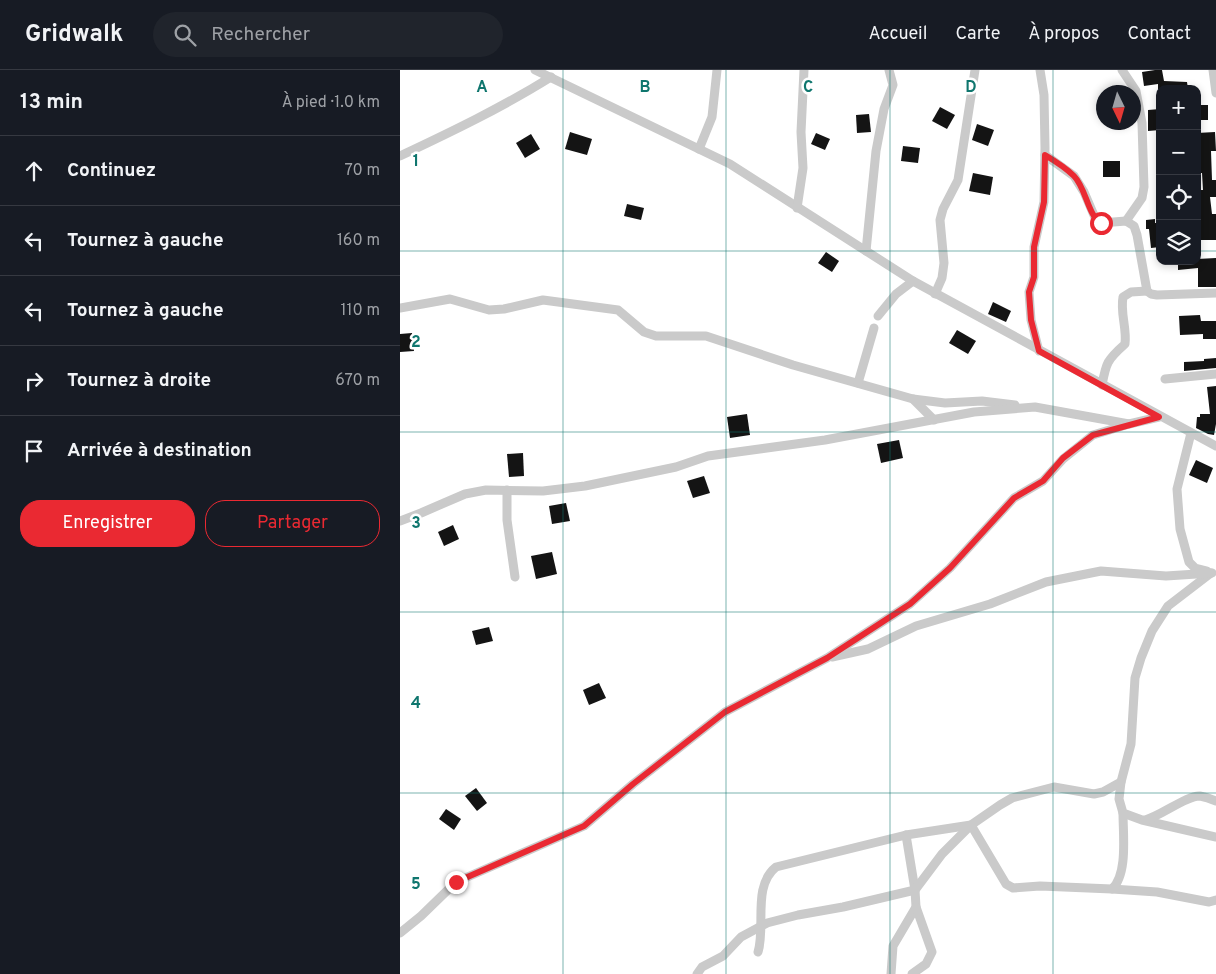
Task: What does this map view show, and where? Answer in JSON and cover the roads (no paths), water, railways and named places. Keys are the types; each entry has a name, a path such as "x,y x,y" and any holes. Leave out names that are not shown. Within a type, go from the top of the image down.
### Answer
{"street":[{"path":"535,70 730,164 935,294 1159,417 1216,446"},
{"path":"699,149 712,117 718,70"},
{"path":"797,208 803,168 800,132 804,70"},
{"path":"866,250 876,151 884,109 893,85 889,70"},
{"path":"935,294 942,278 944,263 940,220 943,209 958,180 976,70"},
{"path":"1039,351 1031,320 1029,292 1034,277 1034,247 1044,202 1044,95 1040,70"},
{"path":"1122,70 1136,91 1140,115 1144,187 1142,198 1126,221"},
{"path":"1212,70 1216,93"},
{"path":"400,156 454,130 552,77"},
{"path":"1045,155 1074,176 1084,192 1096,220 1101,223 1126,221 1134,226 1147,291"},
{"path":"878,316 896,294 913,281"},
{"path":"1102,385 1106,364 1125,344 1123,297 1131,292 1147,291 1157,295 1216,293"},
{"path":"400,308 450,299 490,310 504,310 543,300 618,310 644,332 656,336 706,336 793,365 913,399 945,403 982,401 1035,407 1129,424"},
{"path":"858,383 874,328"},
{"path":"1165,379 1216,374"},
{"path":"913,399 934,420"},
{"path":"400,521 465,494 486,490 542,490 585,486 676,467 708,456 824,440 974,412 1035,407"},
{"path":"400,933 421,916 456,882 584,826 633,784 725,712 827,658 910,604 950,568 1014,498 1043,481 1063,458 1093,435 1159,417"},
{"path":"1191,433 1177,489 1180,529 1188,562 1195,568 1214,572"},
{"path":"507,490 507,520 515,577"},
{"path":"827,658 868,650 916,626 990,604 1046,582 1101,571 1166,576 1214,572"},
{"path":"1112,889 1118,883 1122,869 1124,813 1119,799 1121,782 1131,744 1135,678 1141,658 1152,631 1168,606 1214,572"},
{"path":"697,974 702,968 722,956 740,937 767,923 915,890 942,854 971,825 1012,798 1054,787 1094,794 1103,792 1121,782"},
{"path":"1142,820 1154,818 1191,798 1200,796 1216,801"},
{"path":"1124,813 1142,820 1216,836"},
{"path":"758,952 762,894 769,872 776,867 906,835 971,825"},
{"path":"971,825 1006,884 1013,888 1040,886 1112,889 1157,892 1209,902 1216,900"},
{"path":"906,835 916,907 932,952 926,964 912,974"},
{"path":"891,974 893,946 916,907"}]}
